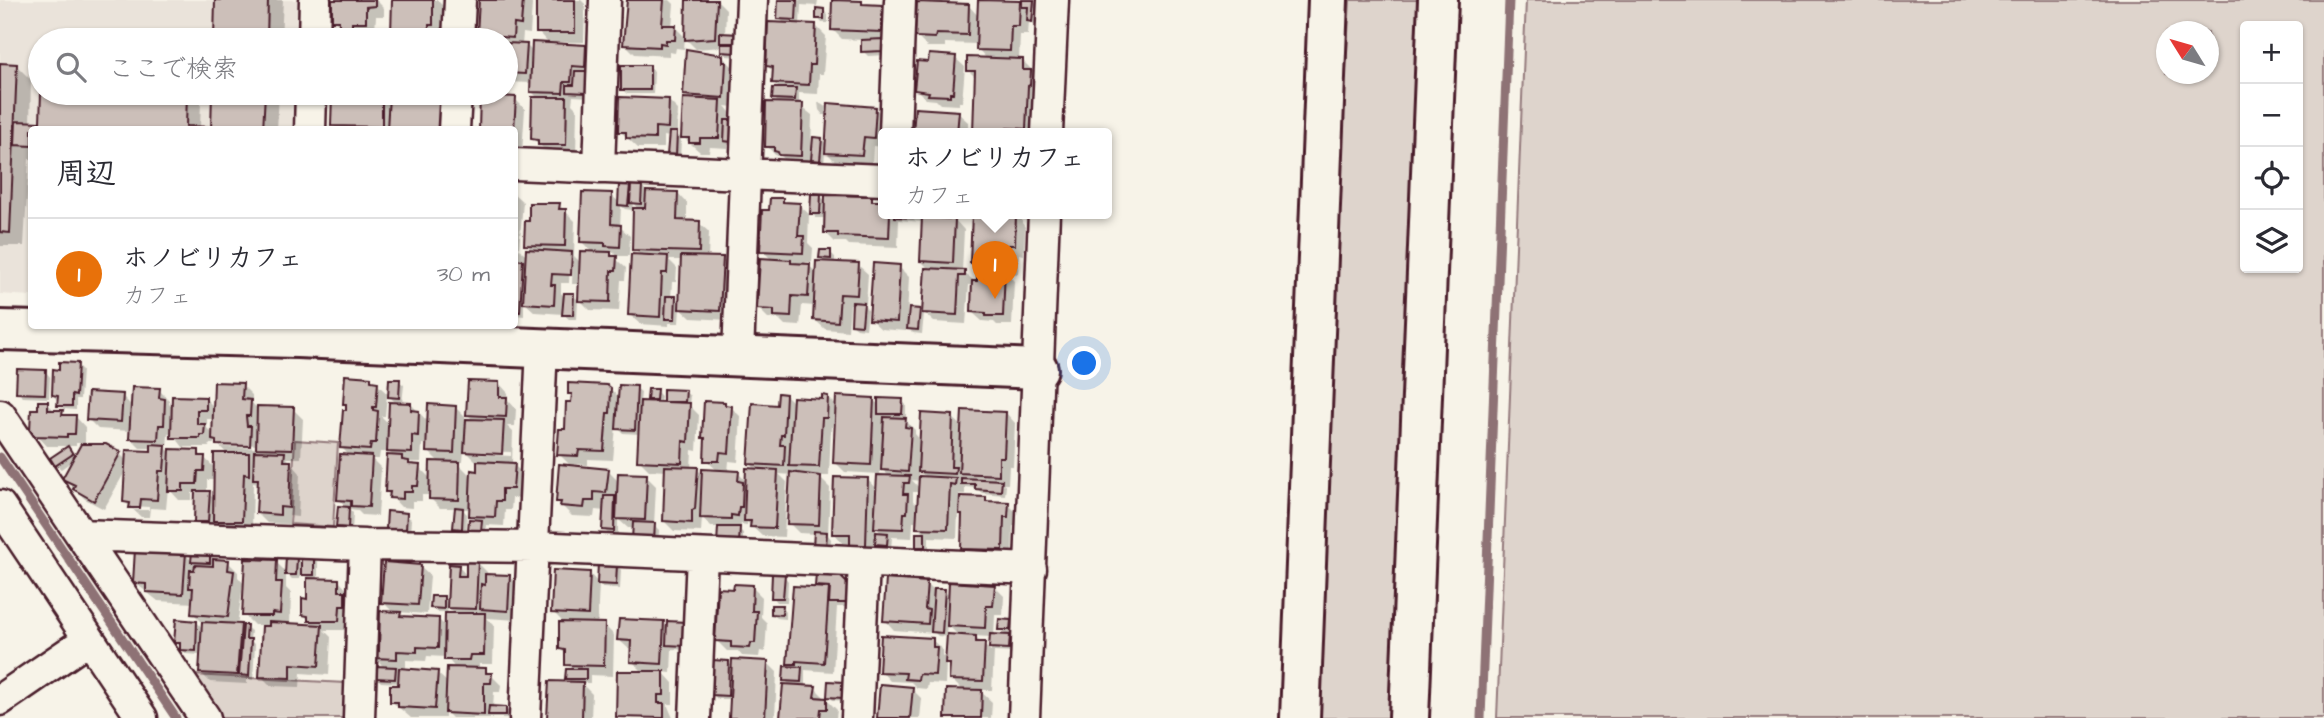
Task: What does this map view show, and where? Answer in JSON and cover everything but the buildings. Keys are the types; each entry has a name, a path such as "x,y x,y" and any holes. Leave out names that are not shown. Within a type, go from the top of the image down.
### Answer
{"street":[{"path":"314,28 315,0"},
{"path":"459,28 460,0"},
{"path":"599,168 605,0"},
{"path":"738,355 752,0"},
{"path":"895,128 900,0"},
{"path":"1047,128 1053,0"},
{"path":"1300,718 1328,0"},
{"path":"1409,718 1438,0"},
{"path":"310,126 311,105"},
{"path":"454,126 455,105"},
{"path":"518,164 878,180"},
{"path":"1024,718 1044,219"},
{"path":"0,330 298,332 542,347 1038,369"},
{"path":"525,718 542,347"},
{"path":"0,415 205,718"},
{"path":"1,508 142,718"},
{"path":"81,535 365,545 532,547 1031,569"},
{"path":"359,718 365,545"},
{"path":"695,718 702,555"},
{"path":"857,718 864,562"},
{"path":"0,700 89,639"}],"shaded area":[{"path":"0,0 298,0 297,28 28,28 28,105 293,105 292,126 28,126 28,296 0,294"},
{"path":"1350,0 1420,0 1392,718 1316,718 1336,234"},
{"path":"1526,0 2324,0 2324,718 1497,718"},
{"path":"295,440 338,443 333,527 290,524"},
{"path":"192,675 345,683 344,718 221,718"}],"waterway":[{"path":"1481,718 1509,0"},
{"path":"0,457 176,718"}],"place":[{"name":"ホノビリカフェ","path":"995,299"}]}
